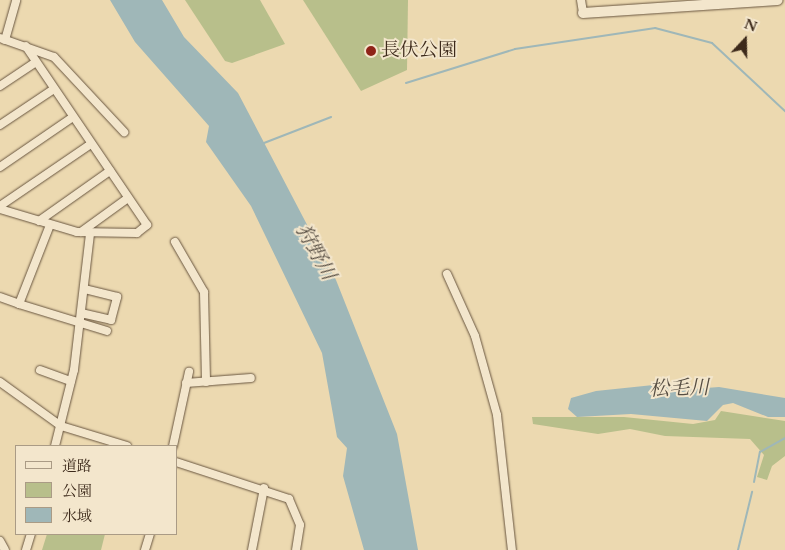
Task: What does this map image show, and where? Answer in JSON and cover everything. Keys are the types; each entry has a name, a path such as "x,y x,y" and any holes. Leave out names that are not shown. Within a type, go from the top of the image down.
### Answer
{"street":[{"path":"582,0 583,13 778,0"},
{"path":"16,1 3,39 54,57 124,132"},
{"path":"0,208 39,222 80,232 137,233 147,225 26,46"},
{"path":"0,86 36,62"},
{"path":"0,125 54,89"},
{"path":"0,167 73,117"},
{"path":"0,208 91,144"},
{"path":"39,222 110,171"},
{"path":"80,232 128,198"},
{"path":"19,304 50,225"},
{"path":"55,445 72,381 90,233"},
{"path":"175,242 204,292 206,382"},
{"path":"447,274 475,336 497,415 512,550"},
{"path":"81,313 111,320 117,297 84,290"},
{"path":"0,297 80,325 106,331"},
{"path":"40,370 72,381"},
{"path":"173,445 189,372"},
{"path":"186,383 251,378"},
{"path":"0,382 61,426 124,445"},
{"path":"178,463 264,488 293,504 300,525 296,550"},
{"path":"252,550 264,488"},
{"path":"26,550 30,535"},
{"path":"145,550 150,535"},
{"path":"0,541 5,550"}],"green space":[{"path":"185,0 260,0 285,44 232,63 225,61"},
{"name":"長伏公園","path":"303,0 408,0 407,70 361,91"},
{"path":"721,411 785,421 785,456 772,466 767,480 757,477 764,455 750,439 665,436 630,429 598,434 533,424 532,417 624,417 693,424 715,420"},
{"path":"47,535 105,535 101,550 42,550"}],"water":[{"name":"狩野川","path":"110,0 162,0 184,37 238,93 336,280 397,434 418,550 364,550 343,476 347,448 337,437 322,353 251,206 206,142 209,126 135,42"},
{"name":"松毛川","path":"663,384 693,389 719,387 785,398 785,417 768,417 733,403 723,405 707,421 631,414 577,417 568,409 571,398 596,391"}],"waterway":[{"path":"406,83 515,49 655,28 712,43 785,111"},
{"path":"264,143 331,117"},
{"path":"754,482 760,452 785,438"},
{"path":"738,550 752,492"}],"place":[{"name":"長伏公園","path":"371,51"}]}
